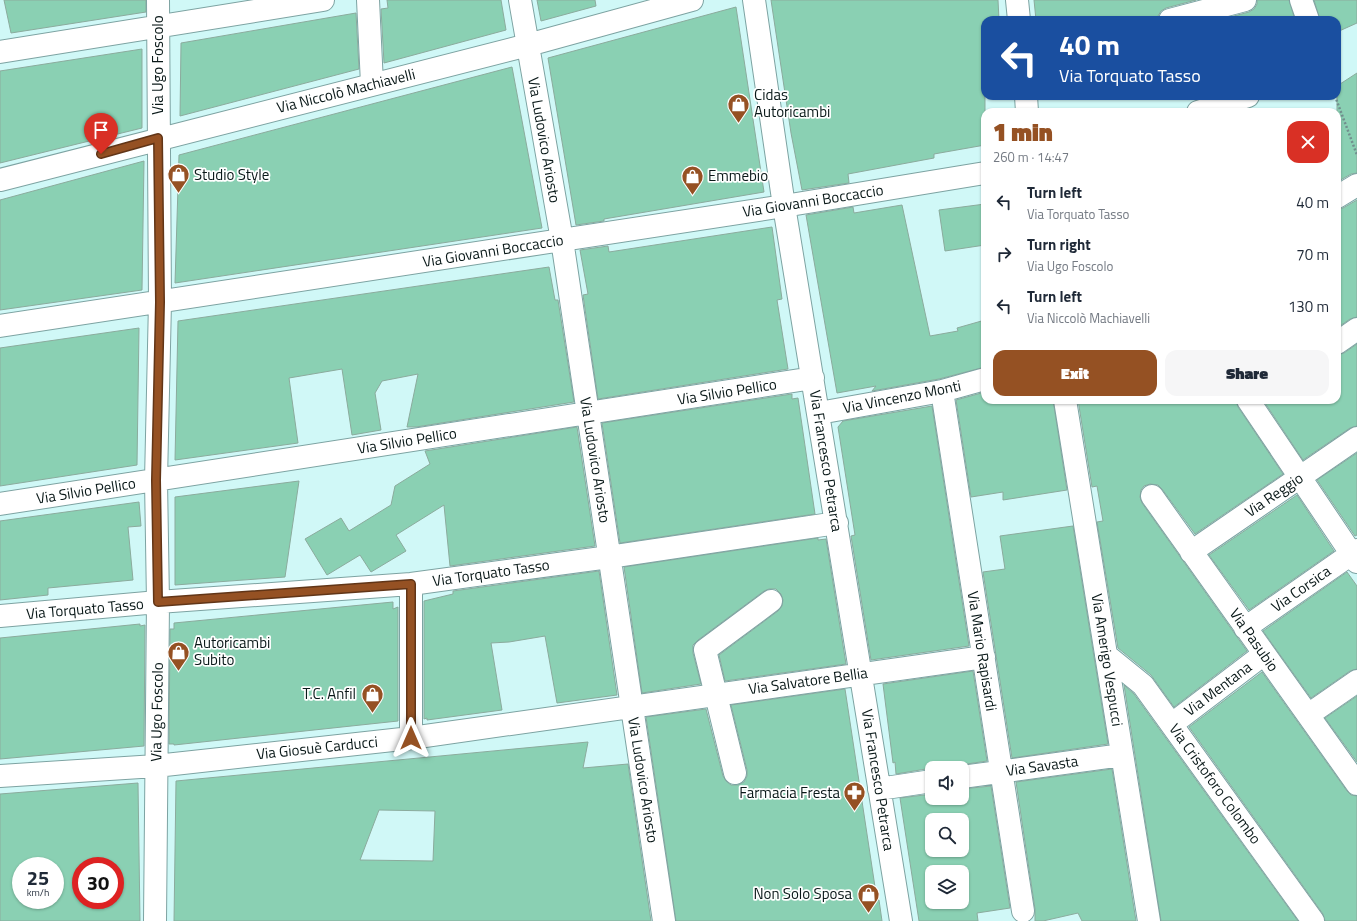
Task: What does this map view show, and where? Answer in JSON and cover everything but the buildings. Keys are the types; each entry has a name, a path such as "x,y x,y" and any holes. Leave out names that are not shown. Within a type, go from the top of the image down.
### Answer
{"street":[{"name":"Via Ugo Foscolo","path":"155,921 158,602 156,480 160,302 158,0"},
{"path":"0,52 323,0"},
{"path":"368,0 372,84"},
{"name":"Via Ludovico Ariosto","path":"520,0 562,240 664,921"},
{"name":"Via Niccolò Machiavelli","path":"0,180 158,138 528,45 692,0"},
{"name":"Via Francesco Petrarca","path":"754,0 784,206 901,921"},
{"path":"1017,0 1019,16"},
{"path":"1185,16 1245,0"},
{"path":"1301,0 1307,16"},
{"path":"1210,108 1236,100"},
{"name":"Via Giovanni Boccaccio","path":"0,326 784,206 981,173"},
{"path":"1341,195 1357,185"},
{"path":"1341,340 1357,329"},
{"name":"Via Silvio Pellico","path":"0,504 813,378"},
{"name":"Via Vincenzo Monti","path":"819,413 942,391 981,380"},
{"name":"Via Mario Rapisardi","path":"942,391 1023,911"},
{"name":"Via Amerigo Vespucci","path":"1066,404 1148,921"},
{"path":"1252,404 1300,477 1355,555"},
{"name":"Via Reggio","path":"1191,552 1357,438"},
{"name":"Via Pasubio","path":"1152,496 1357,784"},
{"name":"Via Torquato Tasso","path":"0,616 158,602 411,584 609,557 837,523"},
{"name":"Via Corsica","path":"1246,628 1355,555"},
{"path":"411,584 411,738"},
{"path":"735,773 705,650 771,601"},
{"name":"Via Mentana","path":"1172,724 1264,654"},
{"name":"Via Cristoforo Colombo","path":"1106,655 1143,685 1313,921"},
{"name":"Via Salvatore Bellia","path":"632,706 984,657"},
{"path":"1308,715 1357,681"},
{"name":"Via Giosuè Carducci","path":"0,776 156,766 411,738 632,706"},
{"name":"Via Savasta","path":"969,776 1122,754"},
{"path":"879,789 925,782"}],"path":[{"path":"1341,112 1357,155"}],"place":[{"name":"Cidas Autoricambi","path":"738,124"},
{"name":"Studio Style","path":"178,194"},
{"name":"Emmebio","path":"692,196"},
{"name":"Autoricambi Subito","path":"179,672"},
{"name":"T.C. Anfil","path":"372,714"},
{"name":"Farmacia Fresta","path":"855,812"},
{"name":"Non Solo Sposa","path":"868,914"}],"route":[{"path":"101,154 158,138 160,302 156,480 158,602 411,584 411,738"}]}
